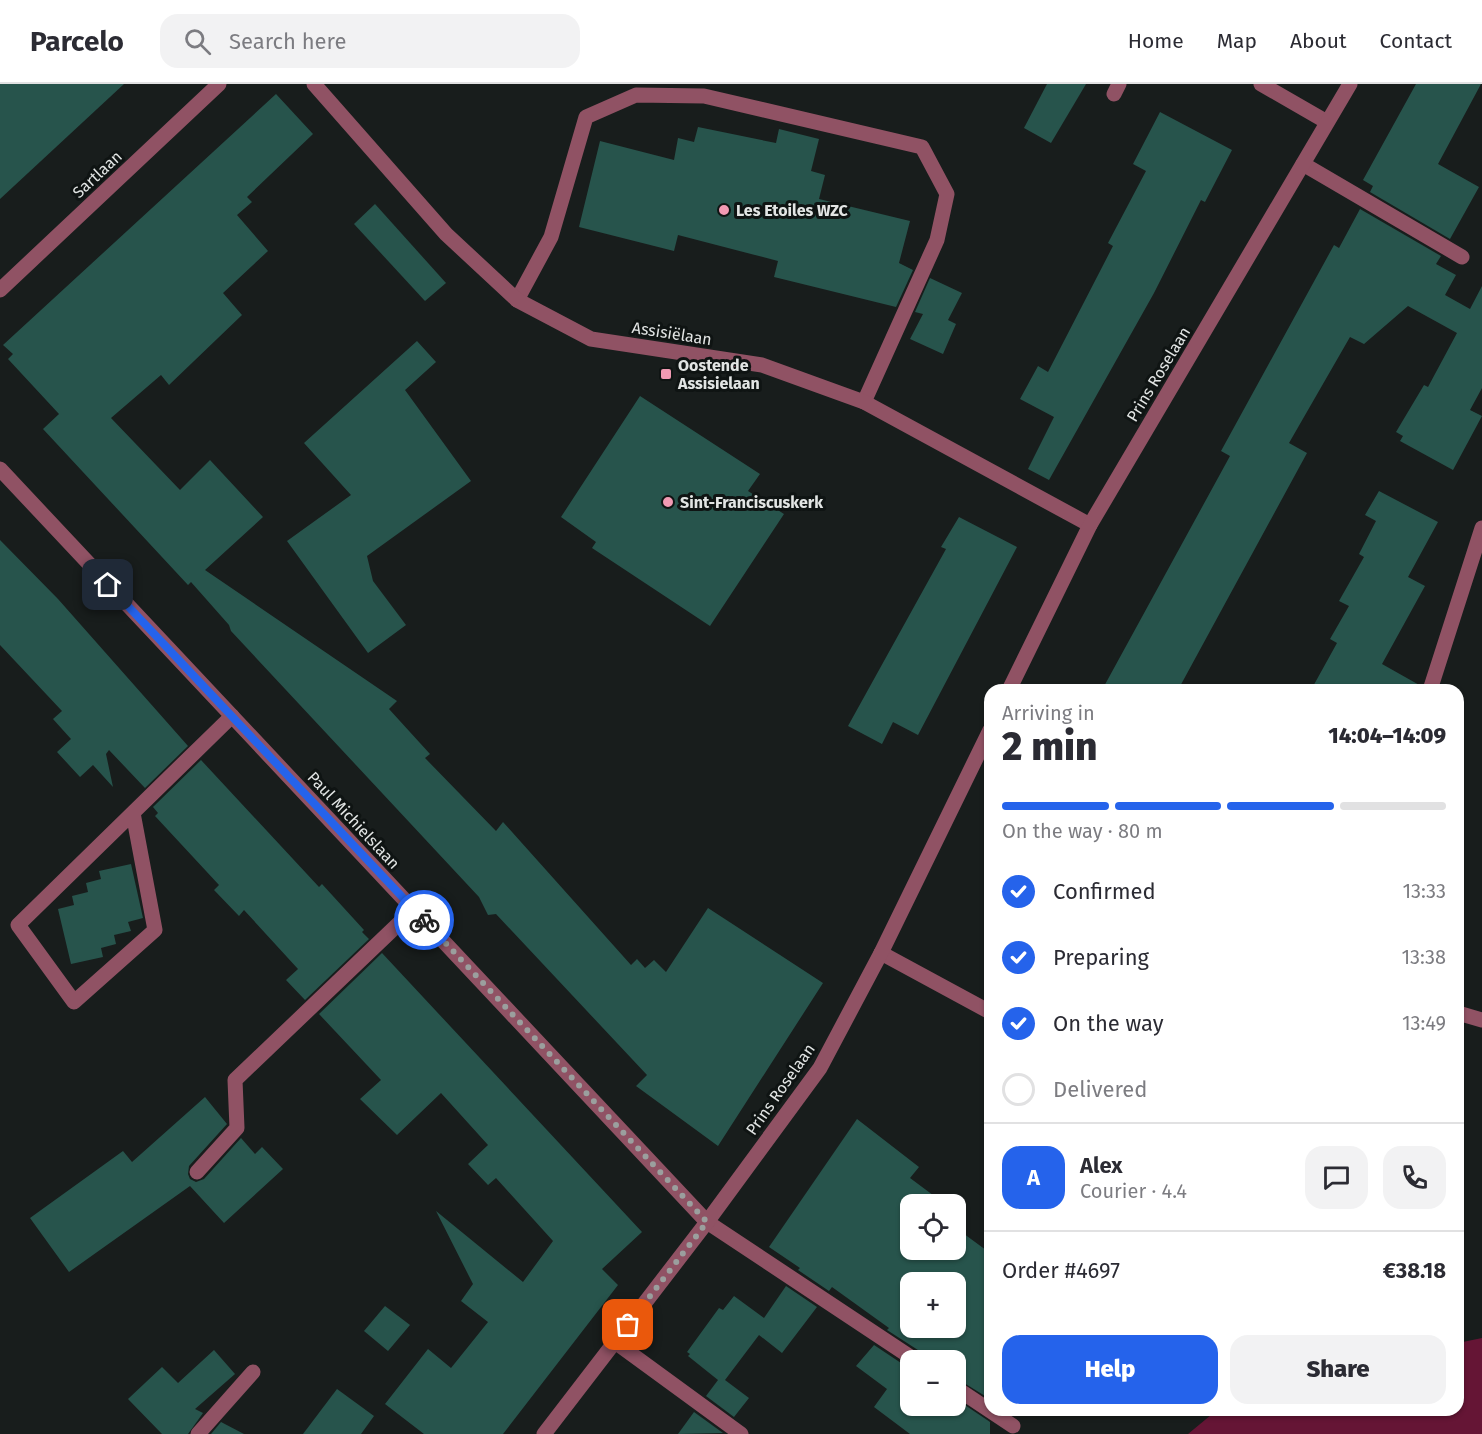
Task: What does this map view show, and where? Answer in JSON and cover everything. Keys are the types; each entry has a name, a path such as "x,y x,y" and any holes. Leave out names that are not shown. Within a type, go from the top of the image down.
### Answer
{"street":[{"name":"Sartlaan","path":"0,290 219,84"},
{"name":"Assisiëlaan","path":"314,84 447,234 517,300 591,339 762,365 864,402 1090,525"},
{"path":"1261,84 1327,122"},
{"name":"Prins Roselaan","path":"1012,684 1090,525 1350,84"},
{"path":"517,300 551,237 586,117 636,95 704,96 922,147 947,194 937,240 864,402"},
{"path":"1303,164 1462,257"},
{"name":"Paul Michielslaan","path":"0,470 707,1222 900,1350"},
{"path":"1432,684 1482,528"},
{"path":"133,813 154,930 74,1002 18,926 133,813 232,716"},
{"name":"Prins Roselaan","path":"544,1434 707,1222 820,1068 881,953 984,741"},
{"path":"197,1172 237,1128 235,1080 413,909"},
{"path":"881,953 984,1009"},
{"path":"1464,1015 1482,1020"},
{"path":"615,1342 741,1434"},
{"path":"198,1434 253,1372"},
{"path":"966,1395 984,1407"},
{"path":"998,1416 1013,1426"}],"shaded area":[{"path":"1482,1338 1482,1434 1188,1434 1210,1416 1464,1416 1464,1342"}],"building":[{"path":"0,84 124,84 0,199"},
{"path":"1047,84 1086,84 1051,143 1024,128"},
{"path":"1416,84 1481,84 1438,164 1479,187 1450,239 1370,192 1373,186 1363,180"},
{"path":"276,94 313,134 247,197 252,202 237,215 268,251 223,293 242,315 169,385 161,375 111,418 180,490 210,460 263,517 205,570 397,701 389,709 430,754 425,758 496,831 503,822 631,965 637,959 645,968 654,960 666,972 708,908 823,983 718,1146 636,1086 647,1075 496,914 488,915 479,897 231,631 229,625 191,582 188,585 43,429 59,414 8,359 13,354 3,345"},
{"path":"1160,112 1232,150 1205,202 1201,200 1154,293 1049,480 1028,469 1054,417 1020,399 1038,366 1048,372 1113,246 1108,243 1146,171 1133,164"},
{"name":"Les Etoiles WZC","path":"698,127 776,143 779,129 819,139 811,171 825,175 819,199 910,221 899,263 913,270 896,307 774,277 778,261 678,235 674,251 579,227 600,141 674,160 678,138 694,142"},
{"path":"375,204 446,283 425,301 354,224"},
{"path":"1360,209 1441,256 1436,264 1456,275 1445,295 1470,309 1482,286 1482,388 1470,410 1482,416 1453,470 1400,441 1403,436 1396,432 1424,385 1428,387 1457,333 1408,306 1364,344 1350,337 1289,443 1307,453 1181,684 1105,684 1230,456 1221,451 1334,245 1339,248"},
{"path":"930,278 962,293 948,320 956,324 943,354 910,339 923,314 915,312"},
{"path":"417,341 436,362 405,390 471,481 367,556 373,581 406,625 368,653 287,541 351,495 304,443"},
{"name":"Sint-Franciscuskerk","path":"640,396 760,474 748,491 784,514 710,626 592,548 596,542 561,517"},
{"path":"1379,491 1438,522 1408,577 1425,586 1382,664 1417,684 1314,684 1337,643 1330,639 1349,606 1339,601 1364,557 1359,554 1376,521 1365,515"},
{"path":"959,517 1017,547 918,735 893,722 882,744 848,726 946,549 941,547"},
{"path":"0,540 58,599 188,746 145,788 109,750 106,754 113,787 93,765 80,777 57,752 71,739 53,719 62,711 0,645"},
{"path":"201,760 319,887 322,884 364,930 362,932 369,939 305,1000 286,980 298,969 244,910 239,916 214,890 219,885 155,816 158,813 153,807"},
{"path":"131,864 143,918 128,922 131,931 114,935 116,944 101,948 103,957 71,964 58,909 74,905 72,896 88,892 86,883 101,879 99,871"},
{"path":"382,953 642,1232 602,1269 618,1285 503,1434 424,1434 385,1404 428,1349 451,1368 488,1322 461,1301 473,1284 436,1211 523,1282 553,1241 496,1178 488,1185 468,1164 488,1145 441,1093 397,1135 360,1099 381,1080 319,1014"},
{"path":"205,1097 227,1124 189,1166 190,1179 196,1182 204,1179 241,1138 255,1154 262,1147 283,1169 224,1223 190,1186 69,1272 30,1218 123,1151 132,1162"},
{"path":"857,1119 919,1167 910,1178 932,1194 900,1194 900,1260 966,1260 966,1235 984,1249 984,1395 966,1384 966,1350 918,1350 887,1330 889,1328 832,1287 829,1291 798,1270 800,1268 769,1247"},
{"path":"786,1286 817,1307 782,1353 759,1335 725,1380 749,1398 734,1417 706,1396 718,1380 688,1356 690,1354 687,1352 719,1308 723,1310 734,1296 764,1318"},
{"path":"385,1306 410,1325 388,1351 364,1331"},
{"path":"874,1345 900,1362 900,1416 966,1416 966,1406 990,1422 990,1434 910,1434 874,1407 887,1389 856,1366"},
{"path":"214,1350 235,1374 195,1409 203,1413 188,1434 162,1434 128,1399 162,1367 178,1383"},
{"path":"337,1389 374,1416 361,1434 303,1434"},
{"path":"694,1412 723,1433 678,1434"},
{"path":"221,1422 244,1434 211,1434"}],"way so far":[{"path":"424,920 707,1222 628,1325"}],"place":[{"name":"Les Etoiles WZC","path":"724,210"},
{"name":"Oostende Assisielaan","path":"666,374"},
{"name":"Sint-Franciscuskerk","path":"668,502"}],"route":[{"path":"108,585 424,920"}]}
